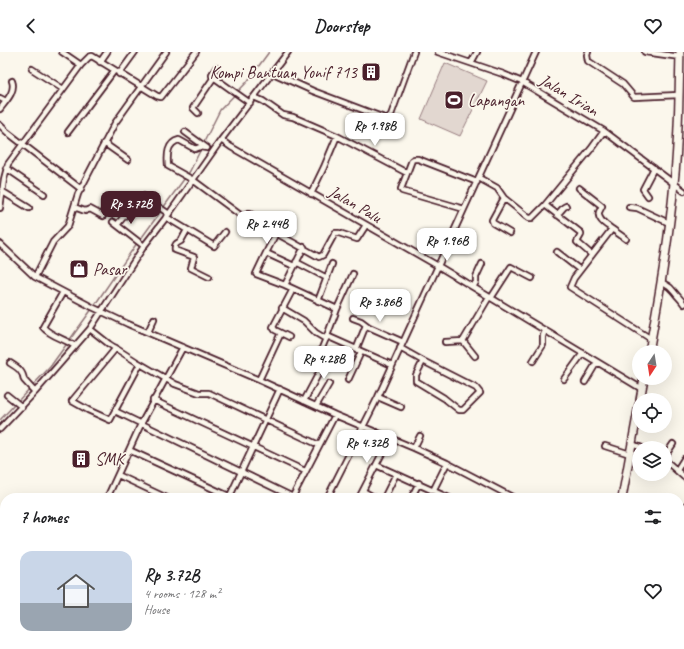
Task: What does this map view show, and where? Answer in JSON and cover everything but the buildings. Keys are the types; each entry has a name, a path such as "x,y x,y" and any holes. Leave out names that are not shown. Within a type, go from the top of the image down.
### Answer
{"highway":[{"path":"650,345 661,282 681,141 679,95 680,54"},
{"path":"641,393 643,385"},
{"path":"623,493 632,444"}],"street":[{"path":"62,52 81,65"},
{"path":"100,62 107,52"},
{"path":"119,74 136,52"},
{"path":"35,277 53,242 68,226 81,189 115,123 140,86 166,52"},
{"path":"0,208 6,168 63,89 91,54 100,62 119,74 157,96 162,96 196,52"},
{"path":"0,429 18,404 90,329 99,310 143,245 167,215 191,178 288,52"},
{"path":"273,73 387,119 390,116 414,52"},
{"name":"Jalan Irian","path":"438,52 522,82 604,132 684,191"},
{"path":"471,63 477,52"},
{"path":"330,493 378,397 536,52"},
{"path":"588,52 588,60 623,84 634,97 679,95"},
{"path":"645,52 680,54"},
{"path":"198,113 193,108 214,77 212,74 216,68"},
{"path":"32,69 63,89"},
{"path":"68,132 114,71"},
{"path":"214,77 250,103"},
{"path":"0,109 13,90 14,86 12,81"},
{"path":"254,97 265,102 283,115 293,117 337,136 407,173"},
{"path":"0,98 6,101"},
{"path":"0,125 81,189"},
{"path":"185,132 204,147 213,151"},
{"path":"464,209 402,191 401,189 412,160 416,158 497,188 504,198 530,218 533,217 545,205 604,132"},
{"path":"311,194 337,136"},
{"path":"204,147 195,149 179,140 173,142 168,153 168,166 191,178 243,217 245,218 248,214 250,214 277,230 256,274 285,285 337,309"},
{"name":"Jalan Palu","path":"221,140 242,154 438,266 642,389"},
{"path":"104,143 128,160"},
{"path":"6,168 44,194"},
{"path":"648,196 643,189 654,168"},
{"path":"580,188 602,206 599,214 602,221 626,239"},
{"path":"3,192 29,208"},
{"path":"117,225 140,196 143,196 162,209 167,215 187,230 214,246 225,232"},
{"path":"504,198 492,220 493,223 510,234"},
{"path":"545,205 581,233 582,235 578,242 592,255"},
{"path":"557,215 564,206 566,206"},
{"path":"74,207 85,211 90,210 103,216"},
{"path":"629,207 637,208 669,223"},
{"path":"113,222 143,245"},
{"path":"276,233 304,247 319,257 322,256 335,233 339,232 357,239 366,225"},
{"path":"612,229 574,278 570,287 651,339"},
{"path":"187,230 181,241 177,243 175,250 194,258 191,268 209,277"},
{"path":"0,244 35,277 61,295 92,306 128,324 280,389 334,415 414,448 447,463 500,493"},
{"path":"285,285 304,247"},
{"path":"557,252 580,270"},
{"path":"266,253 327,278"},
{"path":"318,300 332,264"},
{"path":"473,287 476,282 475,278 482,264"},
{"path":"463,341 511,267 532,278"},
{"path":"304,400 322,367 317,364 317,360 327,338 337,309 353,274"},
{"path":"661,282 672,288 684,304"},
{"path":"288,338 275,330 273,327 293,289"},
{"path":"61,295 43,327 46,331 67,340 74,345"},
{"path":"282,308 304,321 316,333 392,365"},
{"path":"148,332 154,318"},
{"path":"353,318 403,342"},
{"path":"348,380 359,351 366,325"},
{"path":"90,329 109,344 140,364 166,378 199,393 208,393 319,444"},
{"path":"533,361 543,345 545,330"},
{"path":"259,380 281,333"},
{"path":"445,342 463,341"},
{"path":"463,341 475,356"},
{"path":"116,348 72,401 109,420 140,364"},
{"path":"109,493 153,400 183,348"},
{"path":"400,348 476,388 480,393 463,410 459,410 444,398 416,380 416,375 423,361"},
{"path":"564,379 583,353"},
{"path":"585,382 597,362"},
{"path":"10,363 22,373 24,380 32,389"},
{"path":"316,406 329,384"},
{"path":"232,493 280,389"},
{"path":"7,395 18,404"},
{"path":"378,397 401,407"},
{"path":"153,400 306,471"},
{"path":"115,411 284,493"},
{"path":"294,493 334,415"},
{"path":"414,448 420,436"},
{"path":"366,493 363,491 390,438"},
{"path":"605,446 630,454"},
{"path":"129,450 219,493"},
{"path":"677,470 684,459"},
{"path":"433,490 447,463"},
{"path":"376,465 439,493"},
{"path":"672,466 684,477"},
{"path":"386,493 396,474"},
{"path":"118,475 156,493"},
{"path":"414,493 419,483"}],"shaded area":[{"name":"Lapangan","path":"445,63 487,81 460,136 421,119"}],"waterway":[{"path":"203,144 220,110 247,82 269,52"},
{"path":"163,208 190,171 201,149"},
{"path":"140,240 161,211"},
{"path":"94,306 137,243"},
{"path":"0,420 50,367 92,309"}],"place":[{"name":"Kompi Bantuan Yonif 713","path":"371,72"},
{"name":"Lapangan","path":"454,100"},
{"name":"Pasar","path":"79,269"},
{"name":"SMK","path":"81,459"}]}
